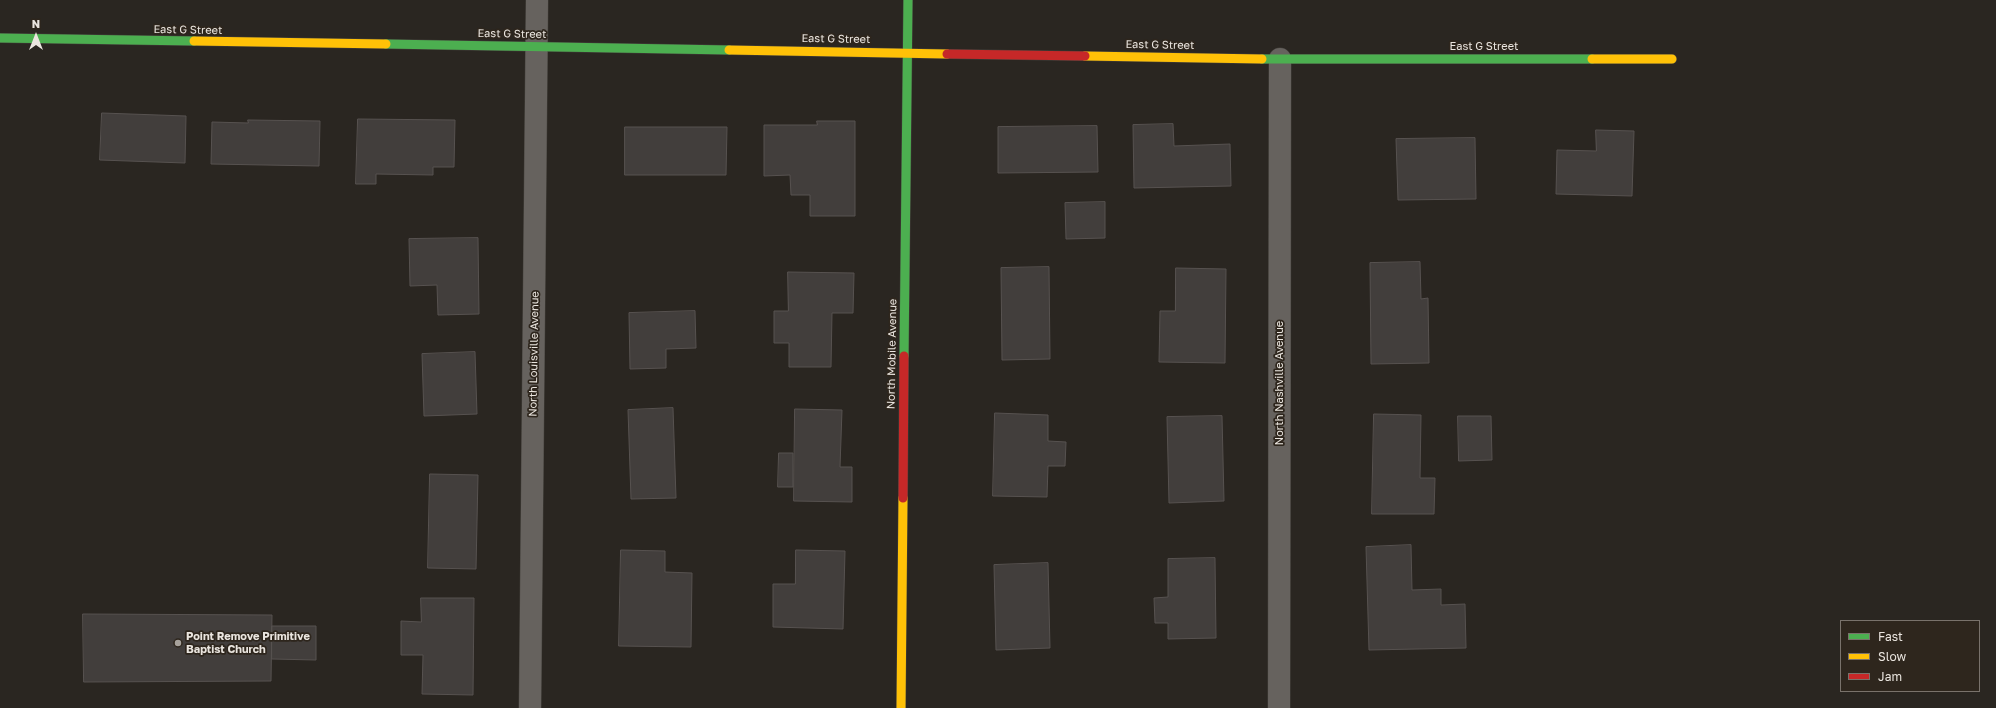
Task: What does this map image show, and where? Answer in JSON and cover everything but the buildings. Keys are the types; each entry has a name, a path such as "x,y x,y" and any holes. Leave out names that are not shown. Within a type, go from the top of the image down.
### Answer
{"street":[{"name":"North Louisville Avenue","path":"530,708 537,0"},
{"name":"North Mobile Avenue","path":"901,708 908,0"},
{"name":"East G Street","path":"0,38 1280,59 1672,59"},
{"name":"North Nashville Avenue","path":"1279,708 1280,59"}],"traffic: fast":[{"path":"904,356 908,0"},
{"path":"0,38 194,41"},
{"path":"386,44 729,50"},
{"path":"1262,59 1592,59"}],"traffic: slow":[{"path":"194,41 386,44"},
{"path":"729,50 947,54"},
{"path":"1085,56 1262,59"},
{"path":"1592,59 1672,59"},
{"path":"901,708 903,498"}],"traffic: jam":[{"path":"947,54 1085,56"},
{"path":"903,498 904,356"}],"place":[{"name":"Point Remove Primitive Baptist Church","path":"178,643"}]}
